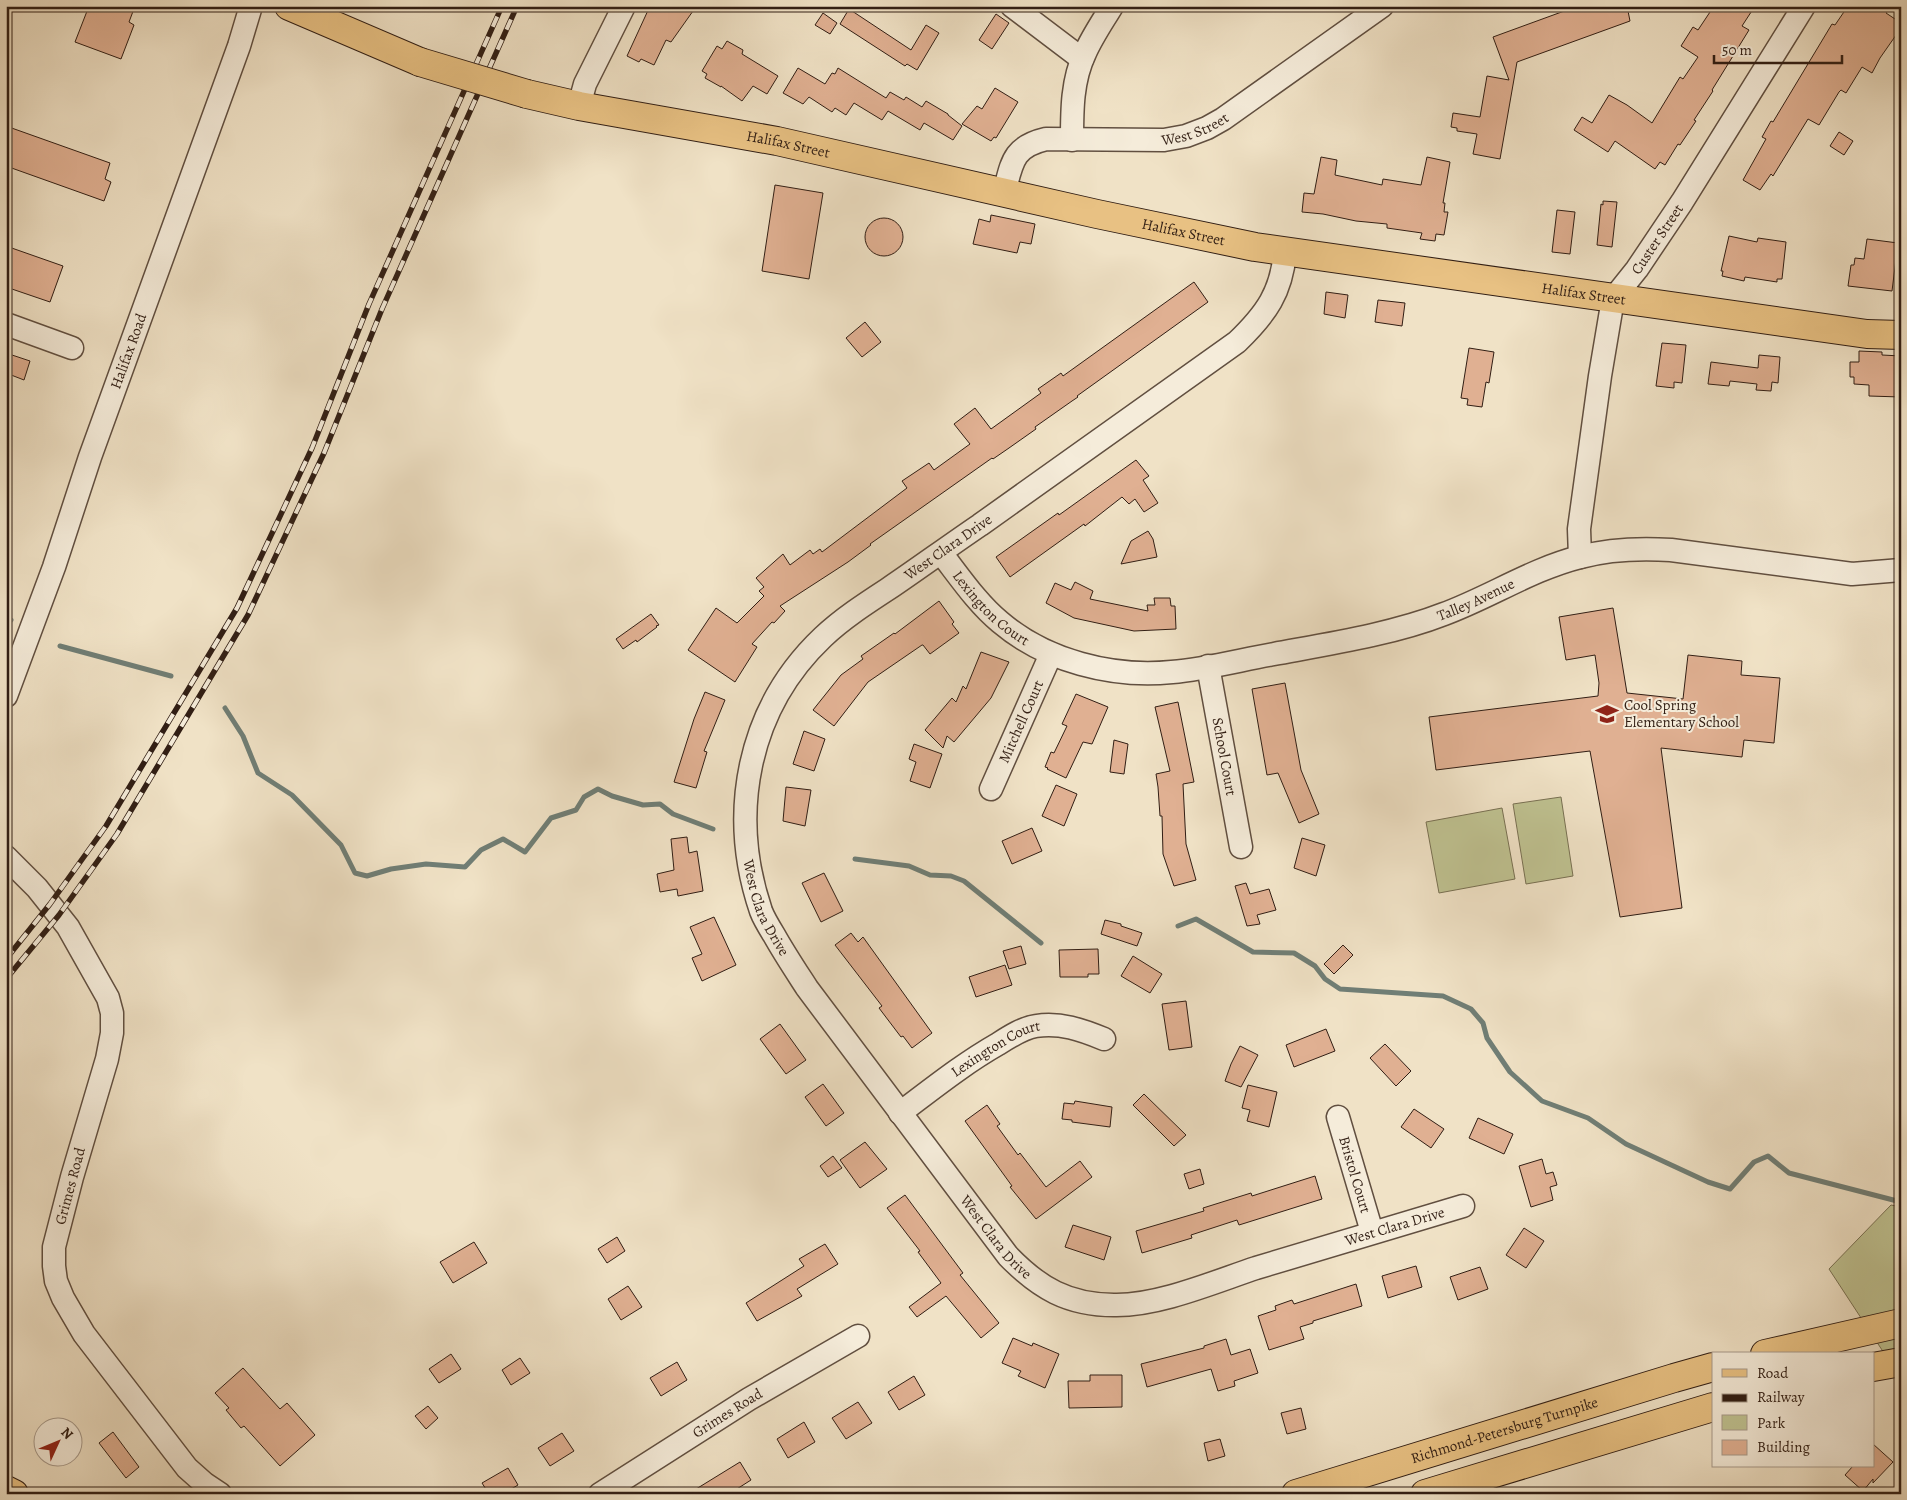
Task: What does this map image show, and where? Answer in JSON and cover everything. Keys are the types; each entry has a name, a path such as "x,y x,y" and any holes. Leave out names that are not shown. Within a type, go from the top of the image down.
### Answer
{"main road":[{"name":"Halifax Street","path":"289,6 420,62 527,94 579,106 777,141 1220,240 1613,299 1867,334 1901,335"},
{"path":"1774,1352 1901,1323"},
{"path":"1874,1367 1901,1362"},
{"name":"Richmond-Petersburg Turnpike","path":"1296,1494 1674,1378 1712,1368"},
{"path":"1425,1494 1712,1407"},
{"path":"6,1490 14,1494"}],"street":[{"name":"Halifax Road","path":"6,696 54,567 90,458 239,46 251,6"},
{"path":"579,106 584,84 624,6"},
{"path":"1012,6 1082,59"},
{"path":"1072,140 1072,105 1082,59 1112,6"},
{"name":"West Street","path":"1004,193 1014,158 1022,148 1034,142 1046,139 1164,140 1186,136 1207,128 1223,119 1382,6"},
{"name":"Custer Street","path":"1580,556 1579,529 1600,376 1613,299 1637,269 1682,202 1804,6"},
{"name":"West Clara Drive","path":"1284,251 1283,270 1278,289 1257,323 1237,342 845,618 822,637 798,663 766,716 756,742 748,776 744,810 746,840 752,877 761,913 807,988 1008,1256 1040,1285 1054,1292 1090,1303 1114,1305 1138,1303 1171,1296 1372,1232 1463,1206"},
{"path":"6,324 72,348"},
{"name":"Talley Avenue","path":"1051,654 1106,669 1171,672 1304,649 1403,627 1470,604 1514,582 1580,556 1614,550 1646,548 1852,574 1901,570"},
{"name":"Lexington Court","path":"941,552 977,599 1000,622 1025,640 1051,654"},
{"name":"Mitchell Court","path":"990,789 1051,654"},
{"name":"School Court","path":"1208,666 1241,847"},
{"name":"Grimes Road","path":"6,857 37,888 68,927 108,998 112,1013 112,1033 107,1060 72,1177 54,1247 56,1281 63,1298 84,1334 187,1468 220,1494"},
{"name":"Lexington Court","path":"900,1113 974,1057 1033,1026 1063,1026 1084,1031 1104,1039"},
{"name":"Bristol Court","path":"1338,1118 1372,1232"},
{"name":"Grimes Road","path":"600,1494 749,1399 858,1336"}],"green space":[{"path":"1561,797 1573,876 1526,884 1513,804"},
{"path":"1502,808 1515,879 1439,893 1426,822"},
{"path":"1891,1205 1901,1207 1901,1379 1829,1269"}],"building":[{"path":"89,6 135,6 129,22 134,25 121,59 75,42"},
{"path":"650,6 685,6 693,11 671,42 666,40 654,65 641,59 639,62 627,56"},
{"path":"1578,6 1627,6 1630,21 1517,62 1500,159 1473,154 1477,134 1457,131 1457,128 1451,127 1453,113 1480,117 1487,76 1509,80 1493,37"},
{"path":"1714,6 1755,6 1742,26 1749,30 1694,120 1696,121 1665,165 1660,162 1655,169 1615,141 1608,152 1574,130 1582,117 1592,123 1609,95 1652,123 1680,77 1683,79 1698,57 1681,46 1693,27 1698,30"},
{"path":"1848,6 1891,6 1886,13 1901,23 1901,28 1872,73 1862,67 1846,93 1841,90 1839,92 1819,125 1808,119 1773,176 1771,174 1760,190 1743,180 1766,139 1762,137 1832,24 1835,25"},
{"path":"849,9 911,50 926,25 939,33 917,70 907,64 905,66 840,24"},
{"path":"823,13 837,23 830,34 815,25"},
{"path":"996,14 1009,23 992,49 979,40"},
{"path":"727,41 743,50 742,54 778,76 767,94 753,86 742,101 721,86 705,78 707,74 702,71 717,46 722,49"},
{"path":"798,68 825,84 832,73 835,74 838,68 886,98 890,92 904,100 906,97 922,107 926,101 948,114 962,126 953,140 924,123 920,130 888,111 882,120 854,103 846,115 835,108 832,112 809,97 803,104 783,93"},
{"path":"995,88 1018,102 996,138 994,137 991,141 962,124 977,106 982,109"},
{"path":"6,126 110,163 105,179 111,182 104,201 6,166"},
{"path":"1839,132 1853,141 1844,155 1830,146"},
{"path":"1321,157 1337,160 1335,175 1382,185 1383,179 1421,185 1427,157 1450,162 1443,203 1445,203 1444,212 1448,212 1444,235 1436,234 1435,241 1420,239 1422,233 1387,228 1387,224 1302,212 1304,193 1314,194"},
{"path":"775,185 823,193 809,279 762,271"},
{"path":"1603,201 1617,202 1612,247 1597,245 1601,204 1603,205"},
{"path":"1557,210 1575,212 1570,254 1552,252"},
{"path":"991,215 1035,224 1031,244 1020,242 1017,253 973,244 979,219 990,222"},
{"path":"884,218 898,223 903,237 898,251 884,256 870,251 865,237 870,223"},
{"path":"1729,236 1757,242 1758,238 1786,242 1782,279 1777,279 1777,282 1745,277 1744,281 1722,276 1723,271 1721,271"},
{"path":"1867,239 1898,243 1892,291 1848,286 1851,265 1854,265 1855,258 1864,259"},
{"path":"6,246 63,266 50,302 6,287"},
{"path":"1194,282 1208,302 1035,427 1036,429 870,544 848,562 780,606 785,611 752,644 757,647 735,682 688,650 716,608 737,623 764,596 759,591 764,587 756,578 783,554 790,565 810,550 813,554 820,549 822,552 907,488 902,481 929,463 934,470 970,444 954,424 975,408 991,429 1041,393 1038,389 1061,373 1063,376"},
{"path":"1326,292 1348,295 1345,318 1324,314"},
{"path":"1378,300 1405,303 1402,326 1375,322"},
{"path":"865,322 881,342 862,357 846,338"},
{"path":"1662,343 1686,345 1682,383 1674,382 1674,388 1656,386"},
{"path":"1469,348 1494,352 1489,383 1486,382 1482,407 1467,405 1468,399 1461,398"},
{"path":"1859,351 1882,352 1882,355 1901,356 1901,397 1869,396 1869,385 1854,384 1854,377 1850,377 1850,362 1859,362"},
{"path":"6,353 30,361 24,380 6,373"},
{"path":"1759,355 1780,357 1778,383 1772,382 1771,391 1756,390 1757,384 1730,381 1729,386 1708,384 1711,362 1758,368"},
{"path":"1136,460 1149,476 1143,480 1158,503 1144,512 1135,499 1129,504 1122,497 1085,526 1084,524 1010,577 996,557"},
{"path":"1148,531 1153,539 1157,557 1121,564 1131,541"},
{"path":"1075,582 1093,591 1090,599 1148,611 1147,605 1155,605 1154,598 1170,598 1171,606 1175,606 1176,629 1134,631 1074,618 1046,603 1055,583 1071,590"},
{"path":"939,601 954,622 952,624 959,633 930,654 922,645 868,682 834,726 813,710 841,675 863,659 861,656 895,634"},
{"path":"1613,608 1627,693 1683,699 1688,655 1742,661 1741,675 1780,678 1774,743 1744,740 1742,757 1661,748 1682,908 1620,917 1590,751 1436,770 1429,717 1598,696 1599,683 1595,655 1566,660 1559,617"},
{"path":"651,614 659,625 637,642 636,640 623,649 616,639"},
{"path":"981,652 1009,662 991,698 954,742 947,736 943,748 925,730 952,698 956,702 963,686 966,689"},
{"path":"1285,683 1301,770 1319,814 1299,823 1278,773 1267,775 1252,689"},
{"path":"705,692 725,700 704,751 707,752 696,788 674,782 694,719"},
{"path":"1076,694 1108,707 1092,744 1083,742 1066,778 1045,767 1051,752 1054,753 1067,726 1062,724"},
{"path":"1178,702 1194,782 1183,784 1186,844 1196,880 1174,886 1163,854 1162,816 1160,816 1156,774 1170,771 1155,707"},
{"path":"804,731 825,739 814,771 793,764"},
{"path":"1114,740 1128,744 1124,774 1110,772"},
{"path":"914,744 942,754 930,788 910,781 916,762 909,759"},
{"path":"1056,785 1077,794 1064,826 1042,816"},
{"path":"786,787 811,790 805,826 783,821"},
{"path":"1032,828 1042,851 1012,864 1002,841"},
{"path":"687,837 689,853 697,851 703,891 678,896 677,889 660,892 657,874 674,870 671,839"},
{"path":"1302,838 1325,845 1316,876 1294,868"},
{"path":"824,873 843,911 821,922 802,883"},
{"path":"1246,883 1250,894 1269,889 1276,910 1257,915 1260,924 1247,926 1235,886"},
{"path":"714,917 736,965 702,981 692,958 702,954 690,927"},
{"path":"1105,920 1121,924 1121,926 1142,933 1137,946 1101,934"},
{"path":"851,933 858,942 863,937 932,1033 912,1048 879,1008 882,1006 835,945"},
{"path":"1343,945 1353,955 1334,974 1324,964"},
{"path":"1021,946 1026,964 1009,969 1003,951"},
{"path":"1098,949 1099,974 1088,974 1088,977 1060,977 1059,950"},
{"path":"1133,956 1162,974 1150,993 1121,976"},
{"path":"1005,965 1012,985 976,997 969,977"},
{"path":"1186,1001 1192,1047 1169,1050 1162,1004"},
{"path":"780,1024 806,1060 786,1074 760,1039"},
{"path":"1326,1029 1335,1051 1294,1067 1286,1045"},
{"path":"1385,1044 1411,1071 1396,1086 1370,1058"},
{"path":"1240,1046 1258,1055 1241,1087 1225,1081"},
{"path":"823,1084 844,1113 826,1126 805,1097"},
{"path":"1248,1085 1277,1092 1269,1127 1247,1121 1250,1110 1242,1108"},
{"path":"1144,1094 1186,1135 1174,1146 1133,1105"},
{"path":"1075,1101 1112,1107 1110,1127 1062,1119 1064,1103 1074,1104"},
{"path":"987,1105 1000,1124 997,1126 1018,1155 1020,1153 1046,1187 1080,1161 1092,1177 1036,1219 1010,1187 1012,1186 965,1121"},
{"path":"1414,1109 1444,1129 1431,1148 1401,1127"},
{"path":"1478,1118 1513,1134 1504,1154 1469,1138"},
{"path":"865,1142 887,1169 860,1188 840,1160"},
{"path":"833,1156 842,1168 828,1177 820,1166"},
{"path":"1542,1159 1546,1174 1553,1172 1557,1185 1550,1187 1553,1200 1531,1207 1519,1166"},
{"path":"1200,1169 1204,1184 1189,1189 1184,1174"},
{"path":"1315,1176 1322,1199 1239,1225 1237,1220 1191,1235 1192,1238 1142,1253 1136,1231 1204,1211 1203,1208 1251,1193 1252,1196"},
{"path":"905,1195 963,1273 960,1275 999,1323 981,1338 946,1296 917,1317 909,1307 941,1283 918,1252 920,1251 887,1208"},
{"path":"1073,1225 1111,1237 1104,1260 1065,1247"},
{"path":"1524,1228 1544,1241 1526,1268 1506,1255"},
{"path":"617,1237 625,1251 607,1263 598,1249"},
{"path":"474,1242 487,1263 453,1283 440,1262"},
{"path":"825,1244 838,1264 797,1289 802,1296 757,1321 746,1303 804,1266 799,1259"},
{"path":"1416,1266 1422,1287 1388,1298 1382,1276"},
{"path":"1480,1267 1488,1289 1458,1300 1450,1277"},
{"path":"1356,1284 1362,1306 1313,1321 1313,1323 1300,1327 1304,1339 1269,1350 1258,1316 1276,1310 1275,1306 1292,1300 1294,1304"},
{"path":"628,1286 642,1307 621,1320 608,1299"},
{"path":"1013,1338 1032,1346 1033,1343 1059,1354 1045,1388 1018,1376 1021,1371 1002,1363"},
{"path":"1226,1339 1231,1355 1250,1349 1258,1373 1234,1381 1235,1386 1218,1391 1211,1369 1147,1387 1141,1364 1204,1348 1204,1346"},
{"path":"451,1354 461,1369 439,1383 429,1369"},
{"path":"520,1358 530,1373 511,1385 502,1370"},
{"path":"677,1362 687,1380 661,1396 650,1378"},
{"path":"243,1368 280,1409 287,1403 315,1435 280,1466 244,1426 241,1428 226,1410 229,1408 215,1393"},
{"path":"1090,1375 1122,1375 1122,1407 1069,1408 1068,1381 1090,1381"},
{"path":"914,1376 925,1395 899,1410 888,1392"},
{"path":"858,1402 872,1423 846,1439 832,1418"},
{"path":"428,1406 438,1418 426,1429 415,1416"},
{"path":"1301,1408 1306,1429 1287,1434 1281,1413"},
{"path":"804,1422 815,1442 788,1458 777,1439"},
{"path":"113,1432 139,1467 126,1478 99,1443"},
{"path":"562,1433 574,1451 550,1466 538,1448"},
{"path":"1220,1439 1225,1456 1208,1461 1204,1443"},
{"path":"1874,1445 1893,1462 1873,1483 1873,1479 1863,1491 1845,1475 1851,1468 1874,1468"},
{"path":"740,1462 751,1480 729,1494 688,1494"},
{"path":"508,1468 518,1485 503,1494 489,1494 482,1483"}],"waterway":[{"path":"6,618 11,620"},
{"path":"60,646 171,676"},
{"path":"225,708 243,736 258,773 292,795 341,845 355,873 367,876 391,869 426,864 465,867 481,850 503,839 525,852 551,818 576,810 584,797 598,789 612,796 643,805 660,804 673,814 713,829"},
{"path":"855,859 909,866 930,875 951,876 964,881 1041,943"},
{"path":"1178,926 1196,919 1253,952 1294,953 1315,966 1325,979 1340,989 1443,996 1471,1009 1483,1023 1487,1038 1510,1072 1542,1101 1588,1118 1626,1144 1708,1182 1730,1189 1754,1162 1768,1156 1789,1173 1901,1202"}],"railway":[{"path":"6,959 50,904 106,826 237,608 312,448 369,304 502,6"},
{"path":"6,979 59,915 117,834 248,615 324,453 382,309 517,6"}],"place":[{"name":"Cool Spring Elementary School","path":"1607,714"}]}
